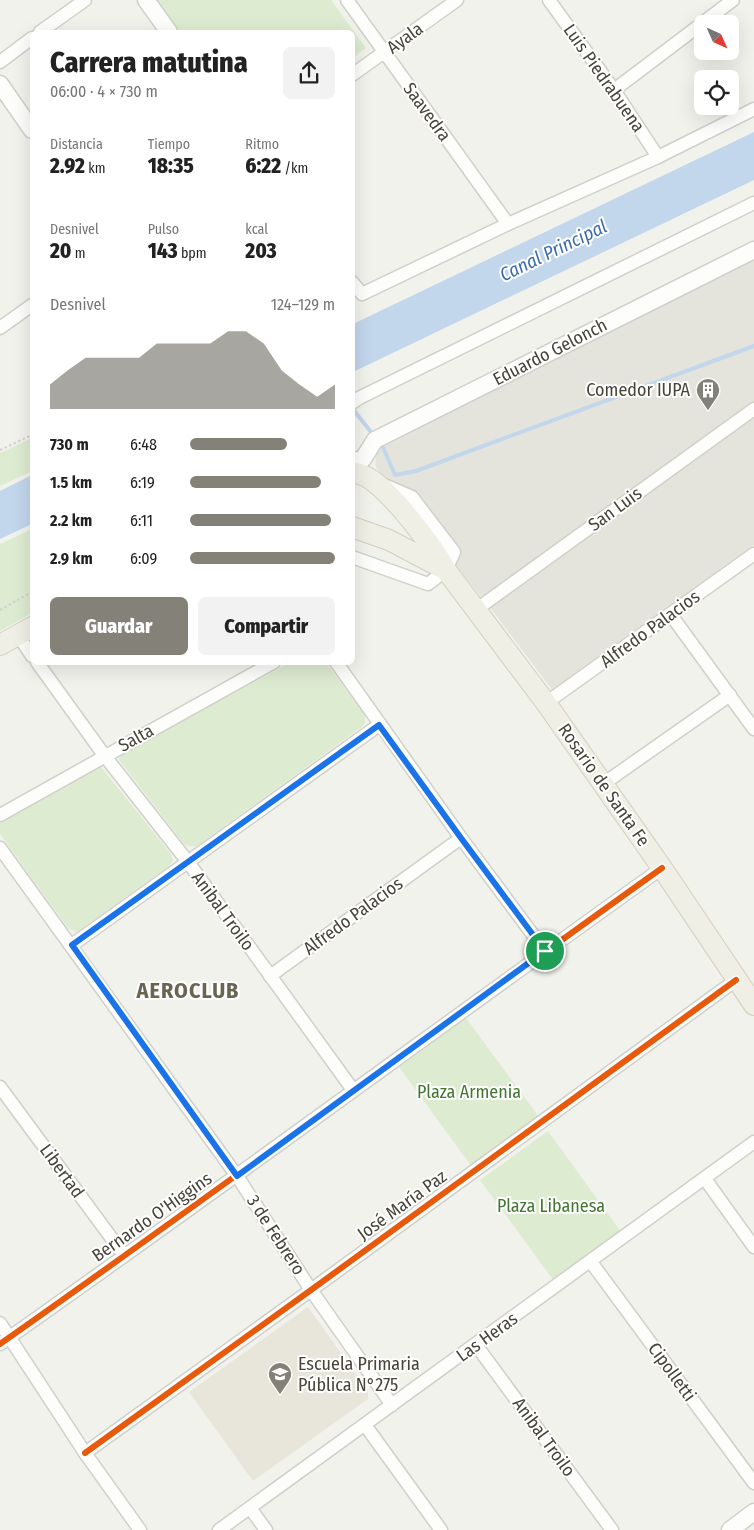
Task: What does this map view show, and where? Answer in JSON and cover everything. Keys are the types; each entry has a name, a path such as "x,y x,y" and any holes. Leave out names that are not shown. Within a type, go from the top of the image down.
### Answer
{"main road":[{"name":"Rosario de Santa Fe","path":"360,474 388,495 436,552 446,570 546,703 603,784 753,1003"},
{"name":"Rosario de Santa Fe","path":"355,528 389,540 446,570"},
{"path":"0,645 25,631"}],"street":[{"path":"43,30 85,0"},
{"path":"146,0 168,30"},
{"name":"Saavedra","path":"347,0 508,224"},
{"name":"Ayala","path":"355,73 456,0"},
{"name":"Luis Piedrabuena","path":"549,0 614,90 658,157"},
{"path":"614,90 733,0"},
{"path":"0,62 30,40"},
{"path":"0,84 30,127"},
{"path":"355,286 362,294 508,224 658,157 754,109"},
{"path":"355,401 754,203"},
{"name":"Eduardo Gelonch","path":"355,460 363,459 375,440 754,250"},
{"path":"0,328 30,306"},
{"name":"San Luis","path":"476,609 754,409"},
{"name":"Alfredo Palacios","path":"546,703 753,557"},
{"path":"355,558 428,584 446,570"},
{"path":"671,615 754,729"},
{"path":"25,631 30,649"},
{"name":"Anibal Troilo","path":"39,665 104,755 188,862 353,1090"},
{"name":"Salta","path":"0,814 269,665"},
{"path":"338,665 379,725 545,951"},
{"path":"603,784 730,695"},
{"path":"72,945 379,725"},
{"name":"Alfredo Palacios","path":"270,976 461,838"},
{"name":"3 de Febrero","path":"0,848 72,945 237,1176 311,1290 392,1405"},
{"name":"Bernardo O'Higgins","path":"5,1340 237,1176 353,1090 662,868"},
{"name":"José María Paz","path":"85,1453 736,980"},
{"name":"Libertad","path":"0,1087 124,1255"},
{"name":"Las Heras","path":"219,1530 754,1142"},
{"path":"704,1179 754,1247"},
{"name":"Cipolletti","path":"591,1262 754,1483"},
{"path":"0,1323 5,1340 140,1530"},
{"name":"Anibal Troilo","path":"476,1345 612,1530"},
{"path":"365,1425 441,1530"},
{"path":"250,1508 266,1530"},
{"path":"730,1530 754,1512"}],"path":[{"path":"0,450 30,436"},
{"path":"0,609 30,593"}],"shaded area":[{"path":"754,252 754,545 553,691 495,614 377,469 375,464 377,451"},
{"name":"Escuela Primaria Pública N°275","path":"308,1307 368,1391 368,1399 253,1481 189,1392"}],"green space":[{"path":"149,0 331,0 353,30 172,30"},
{"path":"355,33 366,48 355,56"},
{"path":"30,439 30,472 0,486 0,453"},
{"path":"30,530 30,614 0,631 0,544"},
{"path":"285,665 328,665 365,714 363,726 197,846 184,844 119,760 121,754"},
{"path":"101,767 171,854 173,861 169,866 77,932 68,928 0,834 0,823 96,768"},
{"name":"Plaza Armenia","path":"466,1018 539,1117 472,1167 399,1067"},
{"name":"Plaza Libanesa","path":"548,1131 621,1232 554,1281 480,1180"}],"water":[{"name":"Canal Principal","path":"754,132 754,180 355,371 355,323"},
{"path":"30,476 30,525 0,539 0,491"}],"waterway":[{"path":"382,445 395,475 416,471 754,346"},
{"path":"355,412 371,432"}],"cycle path":[{"path":"0,1344 662,868"},
{"path":"85,1453 736,980"}],"place":[{"name":"Comedor IUPA","path":"708,411"},
{"name":"Escuela Primaria Pública N°275","path":"280,1395"}],"district":[{"name":"AEROCLUB","path":"188,990"}],"route":[{"path":"379,725 545,951 237,1176 72,945 379,725"}]}
